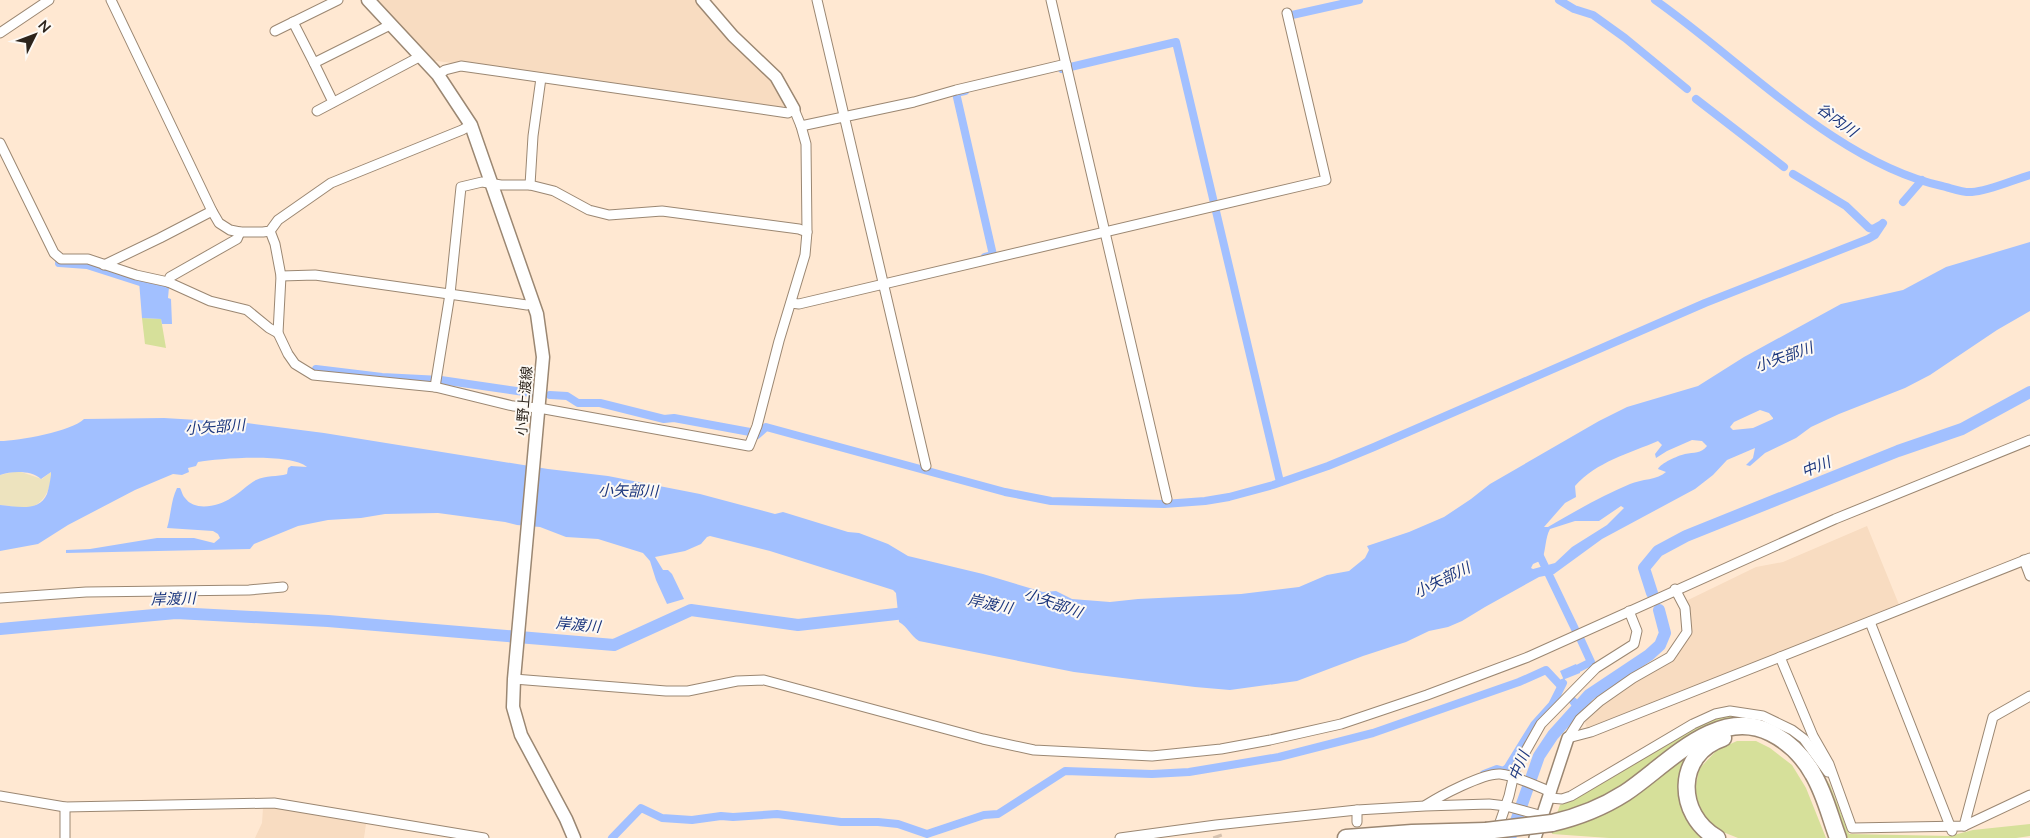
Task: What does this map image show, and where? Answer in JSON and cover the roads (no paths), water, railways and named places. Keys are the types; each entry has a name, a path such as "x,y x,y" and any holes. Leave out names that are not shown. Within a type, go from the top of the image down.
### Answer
{"highway":[{"path":"1378,838 1491,836 1542,818 1592,810 1624,794 1703,736 1724,727 1744,725 1766,730 1776,735 1802,757 1820,787 1838,838"},
{"path":"1717,838 1704,829 1691,810 1686,788 1688,777 1691,766 1696,758 1709,745 1719,739 1739,734 1750,735 1770,742 1784,751 1796,764 1813,794 1829,838"},
{"path":"1346,838 1412,833 1491,836"}],"main road":[{"name":"小野上渡線","path":"368,0 438,75 471,125 536,314 543,357 513,707 521,735 566,819 574,838"}],"street":[{"path":"0,33 49,0"},
{"path":"112,0 212,211 219,223 230,230 240,232 264,232 270,230 278,220 331,183 471,125"},
{"path":"275,31 338,0"},
{"path":"270,230 275,244 281,276 278,333 295,364 313,375 436,382 512,406 539,408 749,446 757,426 805,255 807,232 806,144 794,110 776,78 733,36 702,0"},
{"path":"817,0 926,466"},
{"path":"1051,0 1167,499"},
{"path":"791,303 799,304 1326,180 1287,13"},
{"path":"293,22 333,102"},
{"path":"314,63 390,25"},
{"path":"317,111 421,56"},
{"path":"801,126 844,115 914,102 1066,64"},
{"path":"438,75 445,70 461,66 788,114 794,110"},
{"path":"530,185 533,136 541,78"},
{"path":"0,143 54,253 61,259 88,259 168,282 210,301 248,310 268,328 278,333"},
{"path":"436,382 450,294 461,187 482,182 530,185 554,191 589,210 609,214 662,211 798,229 807,232"},
{"path":"104,265 212,211"},
{"path":"168,282 170,277 237,238 240,232"},
{"path":"281,276 315,275 527,305"},
{"path":"514,679 666,691 688,691 737,681 764,680 983,739 1034,750 1152,756 1221,749 1341,724 1428,695 1520,660 1844,515 2030,440"},
{"path":"1568,738 1591,732 2027,559 2030,576"},
{"path":"0,598 86,592 249,590 283,587"},
{"path":"1535,838 1568,738 1580,719 1600,701 1633,678 1670,657 1686,632 1685,608 1675,589"},
{"path":"1491,836 1508,806 1517,779 1515,770 1541,724 1596,668 1634,644 1637,631 1629,611"},
{"path":"1870,622 1952,830"},
{"path":"1780,657 1834,779 1852,828 1952,830 2030,795"},
{"path":"1964,826 1993,717 2030,696"},
{"path":"1426,806 1441,795 1477,780 1498,774 1517,779 1562,799 1571,796 1627,761 1693,724 1715,714 1730,711 1763,716 1792,730 1804,739 1834,779"},
{"path":"0,796 65,807 274,803 484,838"},
{"path":"1120,838 1216,825 1356,810 1426,806 1489,804 1508,806 1542,818"},
{"path":"65,807 65,838"},
{"path":"1356,810 1357,822"},
{"path":"1216,825 1218,835"}],"water":[{"name":"小矢部川","path":"2030,242 2030,311 1997,330 1930,375 1905,388 1811,427 1796,438 1765,453 1750,466 1746,465 1753,458 1755,448 1727,460 1713,475 1695,489 1602,539 1554,574 1539,577 1462,621 1448,627 1429,631 1406,642 1297,681 1230,690 1195,687 1074,672 919,641 899,622 896,593 893,590 770,551 710,536 701,544 685,551 655,557 663,570 668,570 672,574 684,599 667,604 650,561 643,553 598,539 566,537 540,527 438,513 385,514 328,520 298,526 254,544 250,549 66,553 66,550 90,549 157,538 194,538 214,543 220,538 213,531 167,528 173,497 177,488 180,488 183,496 195,505 214,505 231,498 260,478 287,474 288,468 291,466 307,467 299,463 271,458 238,458 198,462 196,466 188,468 189,472 182,475 173,474 135,490 68,525 38,544 0,551 0,505 26,507 38,504 47,494 51,472 41,479 32,474 21,472 0,475 0,441 32,437 57,431 68,428 84,419 164,418 247,423 324,433 548,469 608,476 700,494 775,514 783,512 848,532 859,533 888,544 908,556 983,574 1043,592 1056,591 1072,599 1110,602 1241,594 1299,587 1327,575 1349,571 1365,558 1369,550 1367,546 1409,532 1444,517 1490,484 1599,421 1627,407 1698,386 1744,357 1841,304 1903,290 1946,267","holes":["1760,410 1769,413 1773,419 1753,428 1733,430 1730,427 1734,422","1692,440 1702,441 1707,446 1700,452 1682,455 1666,462 1658,469 1666,472 1663,475 1634,482 1620,488 1548,527 1544,527 1565,503 1576,497 1575,486 1603,464 1658,441 1662,445 1655,454 1656,458","1621,506 1624,508 1607,525 1572,547 1555,563 1531,568 1533,564 1542,560 1550,529 1575,521 1599,521"]},
{"path":"139,281 169,287 168,298 171,299 172,324 162,324 161,319 142,318"},
{"path":"1576,664 1580,673 1565,679 1564,683 1562,682 1563,678 1560,671"}],"waterway":[{"path":"1292,15 1359,0"},
{"path":"1559,0 1574,9 1593,15 1625,38 1687,89"},
{"name":"谷内川","path":"1655,0 1756,80 1828,133 1865,156 1903,174 1968,192 1986,190 2030,175"},
{"path":"1062,69 1176,42 1280,482"},
{"path":"965,91 956,93 993,255 985,257"},
{"path":"1696,99 1784,167"},
{"path":"1793,174 1846,206 1869,228 1873,229 1882,224"},
{"path":"1903,202 1922,180"},
{"path":"757,435 766,427 1005,492 1051,501 1164,504 1229,497 1273,485 1328,466 1374,447 1705,303 1868,239 1875,235 1883,223"},
{"path":"59,263 87,265 140,282 149,283"},
{"path":"316,369 382,377 441,380 531,393"},
{"name":"中川","path":"1652,593 1644,568 1658,551 1686,536 1898,451 1962,429 2030,392"},
{"path":"550,395 567,396 578,403 600,403 664,419 674,418 750,432"},
{"path":"1538,552 1575,629"},
{"name":"岸渡川","path":"0,629 176,613 328,621 614,645 691,610 798,625 914,612"},
{"name":"中川","path":"1510,838 1539,756 1553,735 1589,695 1649,655 1660,645 1665,633 1659,610"},
{"path":"1579,668 1591,662 1580,638"},
{"path":"612,838 641,808 662,818 692,820 721,816 777,814 841,822 898,824 927,834 984,815 998,814 1065,771 1152,774 1189,772 1279,757 1373,733 1519,682 1546,670 1560,685"},
{"path":"1484,774 1497,769 1504,771 1508,767 1534,725 1552,705 1563,683"},
{"path":"1573,701 1577,706"}]}
